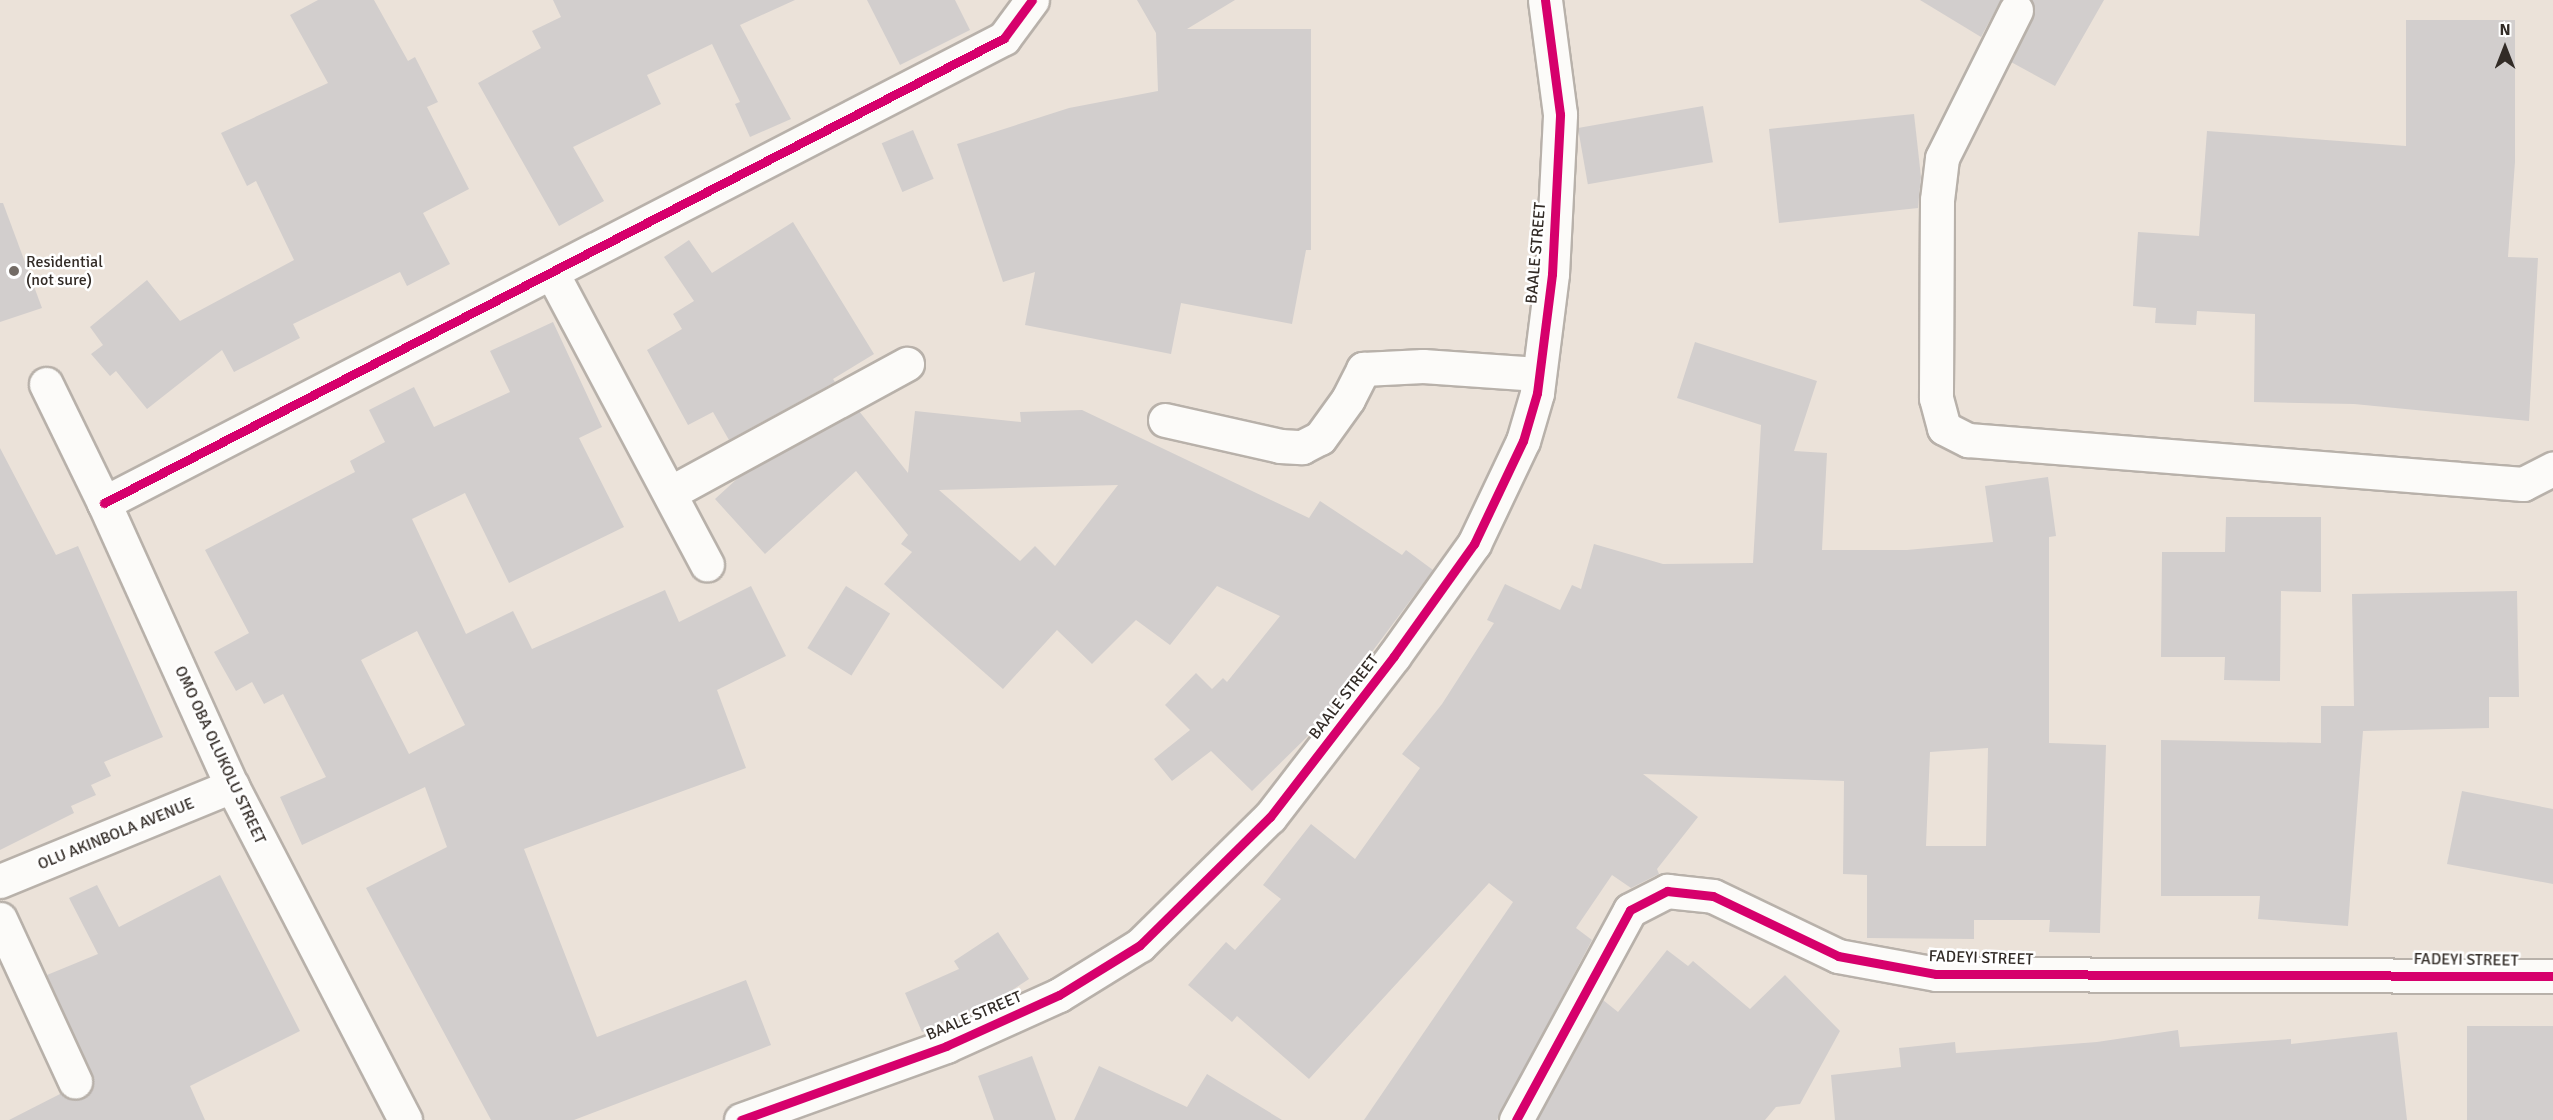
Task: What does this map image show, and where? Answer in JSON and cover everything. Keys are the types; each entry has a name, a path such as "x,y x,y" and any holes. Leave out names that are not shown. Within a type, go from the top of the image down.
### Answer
{"street":[{"path":"104,503 1004,38 1032,0"},
{"name":"BAALE STREET","path":"741,1120 778,1113 946,1046 1049,1000 1140,945 1270,817 1394,656 1474,543 1523,441 1538,374 1552,274 1560,114 1545,0"},
{"path":"2016,10 1942,158 1937,200 1936,398 1944,428 1968,440 2523,484 2553,469"},
{"path":"552,273 707,564"},
{"path":"670,493 906,364"},
{"path":"1165,420 1280,446 1302,447 1320,438 1348,399 1363,369 1423,366 1538,374"},
{"name":"OMO OBA OLUKOLU STREET","path":"45,384 104,503 232,786 405,1120"},
{"name":"OLU AKINBOLA AVENUE","path":"0,881 232,786"},
{"name":"FADEYI STREET","path":"1515,1120 1630,910 1667,891 1713,896 1838,956 1936,974 2553,976"},
{"path":"0,919 75,1081"}],"building":[{"path":"318,0 374,0 408,61 415,57 438,102 427,107 469,189 423,213 450,264 407,286 400,272 293,324 300,338 234,372 222,350 147,409 116,371 110,376 91,354 103,345 90,327 147,280 180,321 294,260 256,181 247,186 221,133 328,83 290,15"},
{"path":"553,0 795,0 740,25 791,119 750,137 735,104 740,102 712,44 647,75 661,104 573,147 604,201 559,226 478,83 541,48 532,31 561,17"},
{"path":"867,0 955,0 970,30 900,65"},
{"path":"1137,0 1235,0 1187,29 1311,29 1311,250 1306,250 1292,324 1181,303 1171,354 1025,325 1035,272 1003,282 957,144 1069,108 1158,91 1156,33"},
{"path":"1920,0 2001,0 1981,37"},
{"path":"2032,0 2104,0 2055,86 2011,62 2033,18"},
{"path":"2406,20 2515,20 2515,162 2508,257 2538,258 2529,421 2354,404 2254,402 2255,314 2197,311 2196,325 2155,323 2156,308 2133,306 2138,232 2199,236 2207,131 2406,146"},
{"path":"1703,106 1713,162 1588,184 1578,128"},
{"path":"1914,114 1921,177 1918,208 1779,223 1769,129"},
{"path":"913,130 934,179 902,192 882,143"},
{"name":"Residential (not sure)","path":"0,203 3,203 42,308 0,322"},
{"path":"793,222 874,354 833,379 835,382 729,440 713,412 688,425 647,350 682,329 673,314 694,301 664,257 689,240 712,273"},
{"path":"553,322 602,427 579,438 624,527 509,583 465,493 412,519 466,634 513,611 532,649 665,590 679,622 751,586 786,656 717,690 746,768 524,849 597,1037 746,980 771,1045 574,1120 491,1120 366,888 447,847 425,787 302,845 280,797 326,777 283,694 264,704 252,682 236,691 214,652 249,633 205,550 355,472 350,461 385,442 369,410 414,387 434,427 510,392 490,351","holes":["417,631 465,725 409,754 361,660"]},
{"path":"1695,342 1817,381 1794,451 1827,453 1822,550 1907,550 1993,542 1985,486 2048,477 2056,536 2049,537 2049,743 2106,745 2100,933 2049,932 2050,920 1974,920 1974,939 1867,938 1867,875 1843,874 1844,781 1643,774 1698,817 1657,869 1659,874 1631,888 1612,875 1576,928 1592,940 1497,1120 1364,1120 1513,902 1489,883 1309,1079 1237,1016 1232,1022 1188,985 1226,942 1235,950 1281,899 1263,885 1311,824 1355,859 1420,768 1402,754 1442,704 1494,623 1487,620 1505,584 1560,610 1572,585 1581,589 1594,544 1663,564 1753,563 1761,425 1677,398","holes":["1988,748 1986,846 1926,846 1930,752"]},
{"path":"1082,410 1309,518 1320,501 1402,555 1406,550 1433,570 1313,731 1252,791 1211,751 1172,781 1154,759 1190,730 1165,705 1196,673 1212,689 1223,678 1227,682 1280,616 1217,586 1170,645 1136,620 1092,664 1057,630 1003,689 884,584 912,552 901,544 908,535 856,471 765,554 715,499 739,477 859,411 908,473 915,411 1021,422 1020,412","holes":["1118,485 1055,566 1035,546 1020,561 939,490"]},
{"path":"0,448 56,555 78,546 163,737 104,762 111,776 91,785 96,795 71,806 74,813 0,850"},
{"path":"2226,517 2321,517 2321,592 2281,591 2280,681 2224,680 2225,657 2161,657 2162,552 2225,552"},
{"path":"846,586 890,614 851,675 807,648"},
{"path":"2517,591 2519,697 2489,697 2489,728 2363,731 2348,926 2258,919 2260,896 2161,896 2161,740 2321,743 2321,706 2354,706 2352,594"},
{"path":"2462,791 2553,809 2553,884 2447,864"},
{"path":"220,875 300,1031 190,1086 205,1120 9,1120 62,1093 73,1100 82,1098 94,1083 47,975 98,954 69,898 97,885 119,927"},
{"path":"998,932 1029,979 986,1007 983,1005 922,1032 905,993 959,969 954,961"},
{"path":"1667,950 1688,966 1693,961 1750,1009 1785,975 1840,1031 1800,1104 1776,1107 1765,1120 1537,1120 1603,1000 1618,1012"},
{"path":"2467,1026 2553,1026 2553,1120 2467,1120"},
{"path":"2178,1030 2180,1047 2291,1039 2291,1044 2397,1032 2407,1120 1835,1120 1831,1075 1901,1067 1899,1048 1955,1042 1956,1053 2097,1042"},
{"path":"1032,1056 1056,1120 994,1120 978,1076"},
{"path":"1099,1066 1187,1107 1207,1074 1282,1120 1074,1120"}],"cycle path":[{"path":"104,503 1004,38 1032,0"},
{"path":"741,1120 946,1046 1059,995 1140,945 1270,817 1394,656 1474,544 1523,441 1537,393 1552,274 1560,114 1545,0"},
{"path":"1516,1120 1630,910 1667,891 1713,896 1838,956 1936,974 2553,976"}],"place":[{"name":"Residential (not sure)","path":"14,271"}]}
